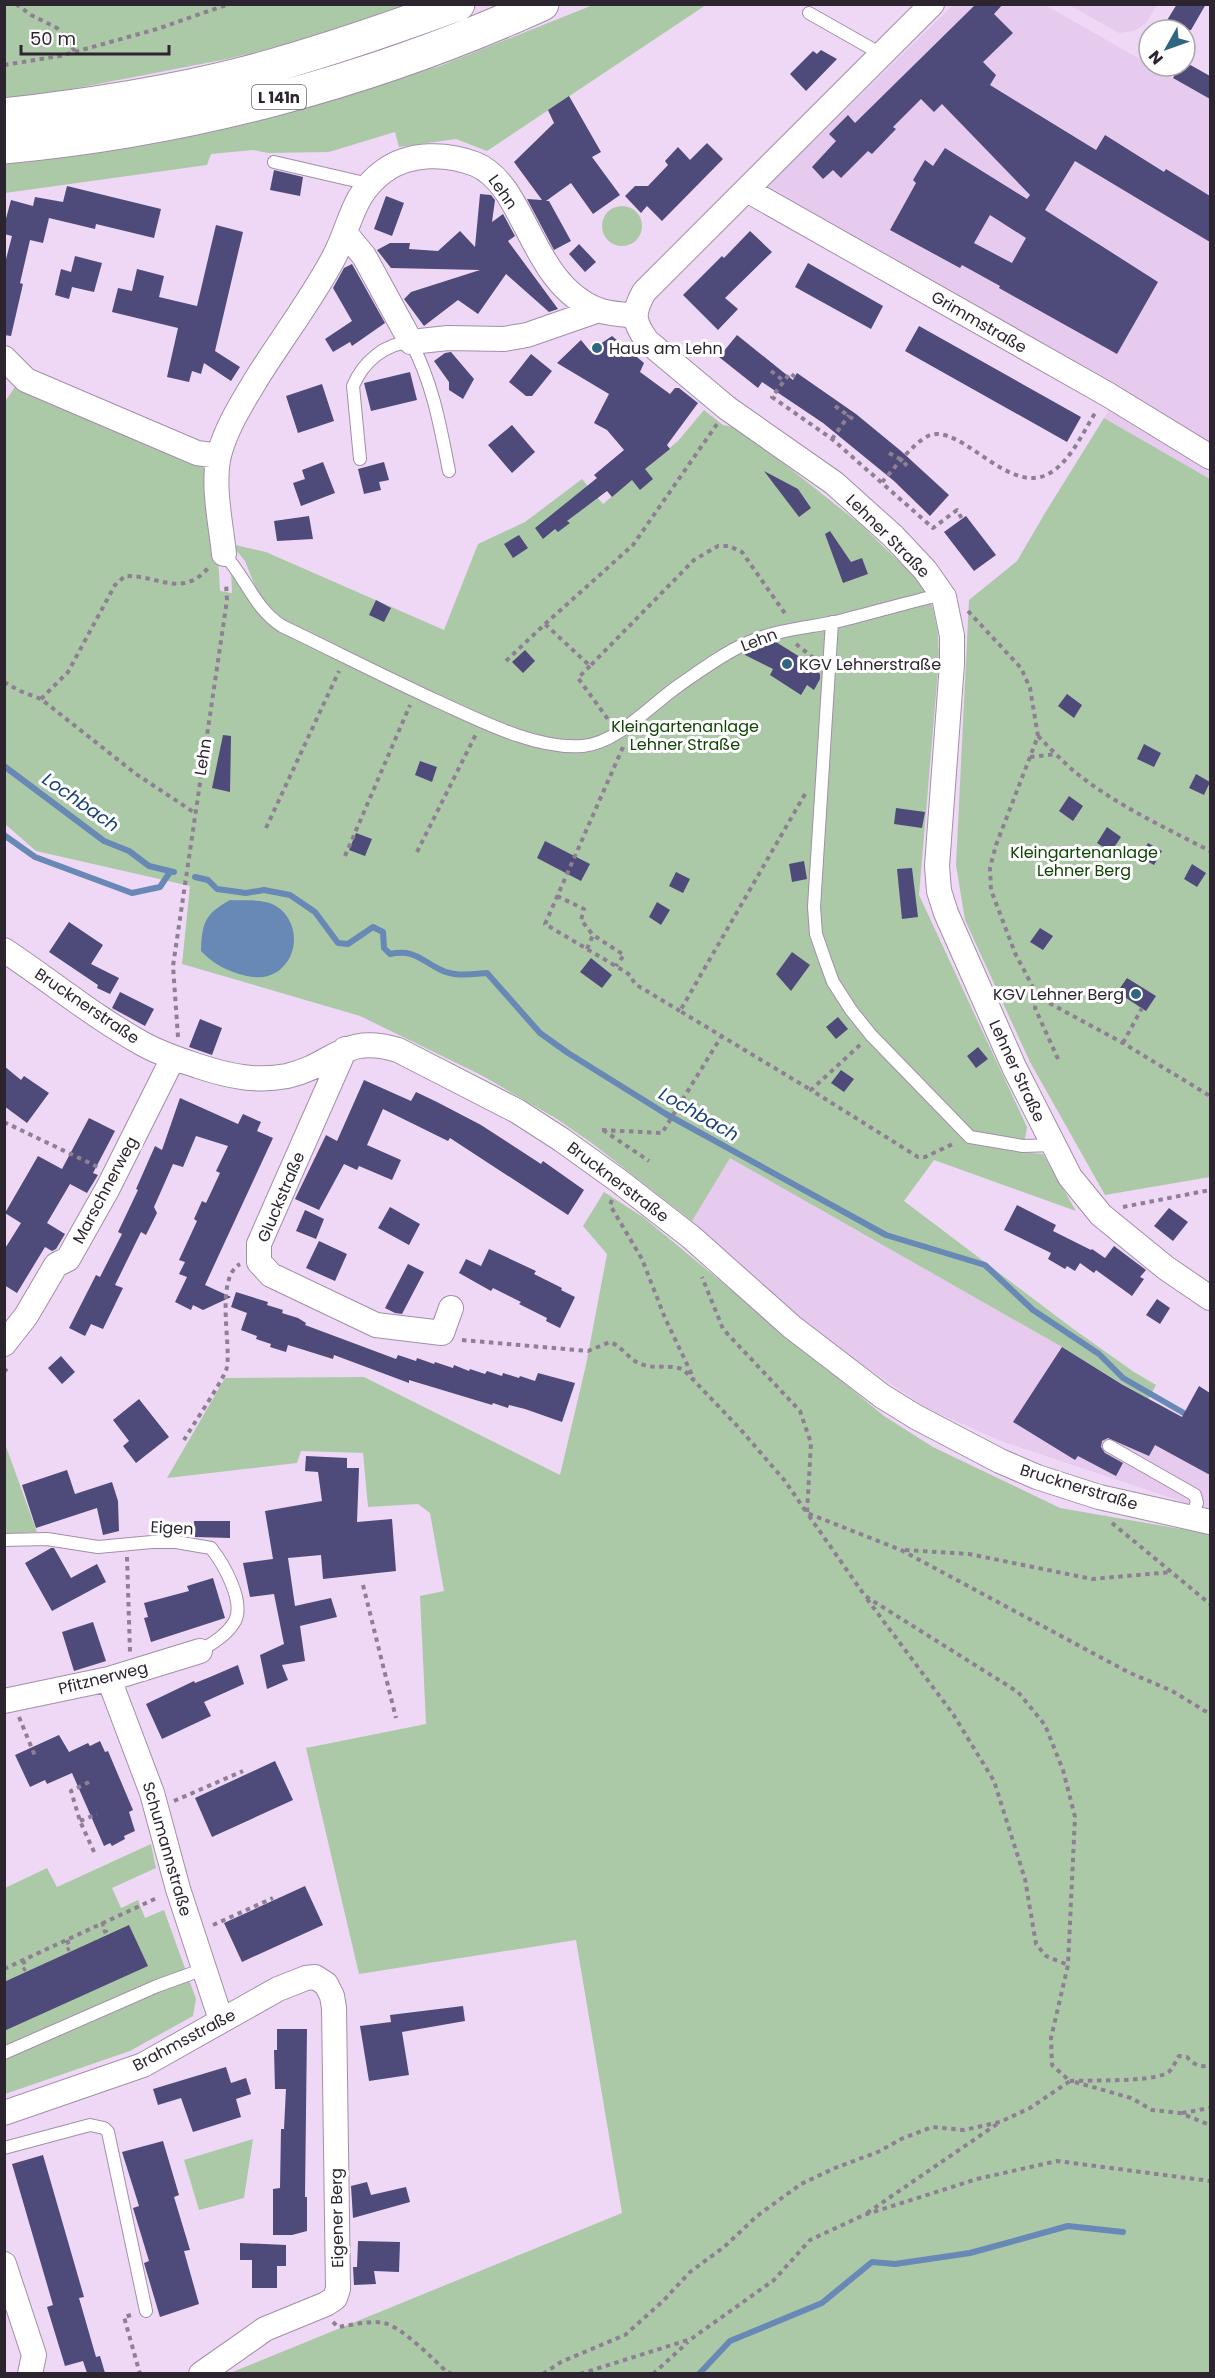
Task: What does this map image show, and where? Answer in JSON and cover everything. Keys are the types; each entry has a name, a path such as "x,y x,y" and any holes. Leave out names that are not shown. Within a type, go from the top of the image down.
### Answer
{"highway":[{"name":"L 141n","path":"4,115 125,98 240,75 302,58 458,4"},
{"name":"L 141n","path":"4,147 77,141 227,111 346,79 481,33 542,4"}],"street":[{"path":"634,316 644,292 932,4"},
{"name":"Lehn","path":"224,554 218,484 219,456 241,404 333,259 357,199 369,184 399,162 426,156 443,156 462,159 491,172 507,193 551,273 580,300 599,310 634,316"},
{"name":"Grimmstraße","path":"747,189 1107,394 1210,457"},
{"path":"345,233 364,256 411,342"},
{"name":"Lehn","path":"411,342 448,338 504,339 538,332 599,310"},
{"name":"Lehner Straße","path":"634,316 638,328 647,341 727,408 834,483 860,506 925,570 944,597 952,636 952,664 937,866 939,891 946,913 1014,1067 1070,1177 1101,1215 1166,1268 1210,1298"},
{"path":"4,358 26,380 197,453 219,456"},
{"name":"Brucknerstraße","path":"4,950 112,1025 145,1045 173,1058 223,1074 252,1080 288,1076 316,1066 345,1049 361,1044 380,1044 398,1050 517,1111 619,1180 691,1237 792,1327 882,1396 916,1417 1037,1477 1098,1497 1200,1520"},
{"name":"Gluckstraße","path":"345,1049 259,1244 259,1262 271,1275 376,1325 442,1333"},
{"name":"Marschnerweg","path":"7,1355 26,1316 56,1265 68,1259 115,1175 173,1058"},
{"path":"442,1333 451,1308"},
{"name":"Pfitznerweg","path":"8,1701 120,1676 200,1651"},
{"name":"Schumannstraße","path":"120,1676 173,1872 221,2020"},
{"name":"Brahmsstraße","path":"4,2113 143,2064 278,1989 306,1978 315,1977 326,1984"},
{"name":"Eigener Berg","path":"326,1984 332,1996 334,2008 338,2289 335,2298"},
{"path":"4,2264 34,2355 30,2373"},
{"path":"201,2373 265,2329 326,2304 335,2298"}],"lane":[{"path":"809,13 883,55"},
{"path":"274,162 369,184"},
{"path":"411,342 425,369 431,387 449,471"},
{"name":"Lehn","path":"360,459 353,386 369,360 399,343 411,342"},
{"name":"Lehn","path":"224,554 234,565 257,604 272,620 483,722 531,740 563,745 589,745 622,737 631,722 718,659 747,642 795,628 832,622 929,598 944,597"},
{"path":"832,622 814,907 816,934 834,982 851,1010 871,1035 970,1137 1023,1146 1053,1144"},
{"path":"1108,1446 1195,1494 1200,1520"},
{"name":"Eigen","path":"4,1540 53,1539 98,1547 176,1542 212,1548 222,1562 232,1584 237,1607 236,1619 218,1640 200,1651"},
{"path":"4,2053 157,1986 204,1969"},
{"path":"4,2148 90,2125 104,2128 108,2132 146,2311"}],"path":[{"path":"16,4 31,15 57,28 75,51"},
{"path":"4,64 60,56 157,29 229,4"},
{"path":"771,371 784,381"},
{"path":"795,377 790,373 772,397 832,439 933,528 957,510 962,519"},
{"path":"882,482 930,435 942,435 1026,479 1050,474 1059,466 1107,394"},
{"path":"835,406 853,419"},
{"path":"506,661 633,545 727,408"},
{"path":"832,439 849,415"},
{"path":"889,453 908,466"},
{"path":"795,628 742,552 735,548 718,546 694,560 578,678 622,737 558,896 544,924 630,975 634,984 918,1157 925,1157 970,1137"},
{"path":"41,699 68,672 115,585 125,576 138,576 172,584 190,583 199,580 218,556 224,554"},
{"name":"Lehn","path":"173,1058 178,1034 173,966 226,600 224,554"},
{"path":"944,597 969,611 1021,668 1030,688 1038,736 996,845 990,868 991,890 1015,953 1038,997 1123,1043 1210,1096"},
{"path":"545,624 590,666"},
{"path":"779,632 828,669"},
{"path":"266,828 338,674"},
{"path":"4,681 20,691 41,699 136,774 195,813"},
{"path":"345,856 411,704"},
{"path":"417,852 478,732"},
{"path":"1038,736 1073,771 1106,795 1210,851"},
{"path":"1030,757 1056,754"},
{"path":"680,1011 823,765"},
{"path":"558,896 584,909 581,920 593,935 624,955 616,966"},
{"path":"586,949 593,935"},
{"path":"1038,997 1035,1008 1058,1059"},
{"path":"1123,1043 1142,1008"},
{"path":"811,1090 871,1035"},
{"path":"649,1161 602,1130 658,1134 665,1128 722,1036"},
{"path":"4,1122 115,1175"},
{"path":"619,1180 610,1204 642,1259 665,1318 696,1382"},
{"path":"1112,1209 1210,1190"},
{"path":"691,1237 689,1245 723,1329 800,1411 811,1443 807,1513"},
{"path":"184,1440 227,1369 226,1288 236,1266 258,1253"},
{"path":"442,1333 467,1341 588,1351 610,1342 643,1365 675,1366 684,1370 696,1382 785,1481 865,1596 953,1714 994,1781 1026,1879 1036,1944 1046,1956 1068,1965"},
{"path":"4,1372 7,1355"},
{"path":"807,1513 901,1550 1128,1672 1172,1691 1210,1714"},
{"path":"1110,1520 1115,1527 1210,1604"},
{"path":"120,1676 127,1544"},
{"path":"901,1550 969,1554 1092,1579 1172,1572"},
{"path":"363,1585 396,1718"},
{"path":"865,1596 1018,1692 1045,1725 1063,1770 1075,1817 1068,1965 1051,2038 1052,2065 1070,2081 1131,2098 1152,2110 1180,2113 1210,2108"},
{"path":"8,1701 34,1756"},
{"path":"157,1808 243,1772"},
{"path":"89,1782 71,1791 80,1821 95,1854"},
{"path":"80,1821 97,1814"},
{"path":"193,1934 273,1898"},
{"path":"4,1969 140,1904"},
{"path":"102,1922 106,1931 103,1932"},
{"path":"67,1940 70,1948 67,1950"},
{"path":"23,1960 26,1968 23,1970"},
{"path":"864,2215 1000,2122 1030,2108 1070,2081 1164,2075 1172,2070 1179,2056 1187,2057 1194,2064 1202,2067 1210,2065"},
{"path":"1180,2113 1210,2125"},
{"path":"543,2373 561,2362 625,2335 663,2301 690,2272 801,2184 932,2127 964,2130 1000,2122"},
{"path":"653,2373 691,2339 774,2280 810,2240 864,2215 977,2179 1058,2161 1210,2181"},
{"path":"335,2298 333,2323 338,2327 362,2323 386,2323 412,2340 447,2372 452,2373"},
{"path":"140,2373 124,2317 146,2311"},
{"path":"580,2373 691,2339"}],"shaded area":[{"path":"953,5 1045,5 1137,57 1137,78 1173,78 1210,99 1210,479 1104,418 1121,391 768,186"},
{"path":"1069,5 1157,5 1149,18 1137,18 1137,29 1119,33"},
{"path":"730,1157 1062,1347 1123,1385 1210,1432 1210,1511 1001,1441 928,1409 809,1329 692,1221"}],"green space":[{"path":"5,5 413,5 329,34 227,59 5,102"},
{"path":"593,5 706,5 487,151 456,139 399,147 395,132 329,152 268,153 253,150 211,154 207,165 5,193 4,163 29,162 264,119 440,66"},
{"path":"622,206 630,207 636,212 641,218 641,234 636,240 630,245 622,246 614,245 608,240 603,234 602,226 603,218 608,212 614,207"},
{"name":"Kleingartenanlage Lehner Straße","path":"17,384 200,463 208,472 220,591 232,593 231,569 245,590 256,589 245,561 231,544 266,552 444,630 478,544 525,522 582,479 603,504 678,441 704,410 723,425 739,428 860,524 917,579 929,598 938,633 939,659 919,895 1027,1127 1023,1152 1043,1154 1076,1211 934,1160 904,1201 1072,1328 1156,1385 1148,1400 1062,1347 730,1158 692,1221 557,1119 481,1075 360,1016 182,964 190,886 36,851 5,824 4,403"},
{"name":"Kleingartenanlage Lehner Berg","path":"1104,418 1210,479 1210,1177 1105,1195 1030,1062 965,920 956,865 969,600 1017,561"},
{"path":"604,1192 643,1217 884,1416 933,1447 1060,1508 1210,1534 1210,2373 230,2373 622,2213 576,1940 359,1974 306,1748 426,1724 420,1596 444,1591 430,1513 418,1504 368,1507 363,1453 301,1451 297,1463 167,1478 225,1378 364,1377 560,1475 586,1365 607,1254 583,1226"},
{"path":"4,1441 37,1532 5,1534"},
{"path":"151,1844 156,1868 112,1888 121,1908 138,1900 145,1918 164,1910 196,1999 193,2016 130,2051 5,2094 5,1888 47,1868 57,1887"},
{"path":"253,2139 244,2198 199,2210 184,2160"}],"water":[{"path":"230,900 271,903 285,913 294,933 294,944 286,963 278,971 264,977 244,975 221,967 201,951 202,933 206,920 215,910"}],"building":[{"path":"976,4 1003,4 994,14 1013,33 983,62 996,75 990,85 1096,150 1105,135 1164,172 1166,169 1210,196 1210,242 1075,161 1045,210 1158,282 1117,354 962,265 960,268 890,230 916,183 913,180 925,160 933,166 945,148 1027,199 1030,195 942,104 934,112 921,99 893,127 896,129 872,154 868,151 841,178 833,170 823,179 812,167 836,141 829,134 848,115 855,123","holes":["990,215 1026,238 1012,263 974,243"]},
{"path":"1177,4 1206,4 1197,20 1168,18"},
{"path":"821,50 837,59 806,91 790,74 813,51 817,54"},
{"path":"1197,69 1210,76 1210,99 1173,78 1197,78"},
{"path":"569,96 601,152 592,157 620,195 593,214 571,183 546,201 549,201 571,241 554,250 527,199 542,200 514,162 554,123 548,110"},
{"path":"707,143 723,159 662,221 647,206 641,213 625,196 635,186 648,186 668,165 665,161 678,147 690,160"},
{"path":"274,170 303,177 300,196 270,190"},
{"path":"67,186 161,209 154,238 96,224 95,229 49,218 43,243 30,240 11,336 4,335 4,267 12,236 4,234 4,226 11,200 33,206 35,197 63,202"},
{"path":"480,194 491,195 495,200 492,222 503,214 515,236 508,241 558,309 549,312 506,274 478,314 458,300 424,326 404,299 411,292 480,270 391,268 377,250 390,243 410,243 409,249 438,251 460,231 475,247"},
{"path":"386,196 404,203 392,236 374,229"},
{"path":"216,225 243,232 215,351 240,367 231,381 204,363 201,374 192,371 189,382 167,377 178,328 112,312 118,288 132,291 137,269 164,276 159,297 197,306"},
{"path":"750,231 772,252 725,298 738,309 718,330 683,295"},
{"path":"579,244 596,262 585,272 569,254"},
{"path":"75,256 102,263 94,292 72,287 69,299 55,295 61,269 71,272"},
{"path":"808,263 883,306 871,329 795,287"},
{"path":"352,264 385,323 352,346 350,342 333,352 325,339 352,321 333,288 344,268"},
{"path":"919,326 1081,417 1067,442 905,351"},
{"path":"737,335 793,380 797,373 856,414 949,495 930,516 894,481 823,423 762,382 758,388 719,357"},
{"path":"612,336 644,363 640,372 670,394 675,388 679,388 698,403 667,445 670,449 645,469 653,479 640,490 632,480 612,497 607,491 567,521 570,523 558,532 555,529 543,539 535,528 597,478 594,475 624,450 607,430 594,423 609,394 557,363 581,340 590,351"},
{"path":"451,352 474,379 463,399 449,390 449,382 434,361 445,353"},
{"path":"531,354 552,371 532,396 526,396 509,382"},
{"path":"410,372 417,400 371,411 364,383"},
{"path":"322,384 334,421 298,433 286,396"},
{"path":"512,425 535,452 512,473 488,445"},
{"path":"323,462 335,493 301,506 293,483 305,479 302,470"},
{"path":"384,462 389,480 379,482 381,490 364,494 358,469"},
{"path":"764,471 798,489 811,508 799,517"},
{"path":"309,516 313,539 277,541 274,521"},
{"path":"966,516 996,555 974,571 944,532"},
{"path":"830,531 851,562 862,558 868,574 843,583 825,534"},
{"path":"519,535 528,548 513,558 504,544"},
{"path":"376,600 391,608 384,622 369,615"},
{"name":"KGV Lehnerstraße","path":"776,642 816,667 815,670 820,674 820,679 814,690 807,685 801,695 770,675 773,669 743,654"},
{"path":"525,650 535,661 523,673 512,662"},
{"path":"1067,694 1082,705 1074,718 1058,706"},
{"path":"223,735 231,736 230,792 212,788"},
{"path":"1144,744 1161,753 1154,767 1137,759"},
{"path":"420,761 437,767 432,782 415,775"},
{"path":"1196,774 1210,782 1204,795 1189,788"},
{"path":"1069,796 1083,806 1073,821 1059,811"},
{"path":"896,808 925,812 922,828 894,824"},
{"path":"1107,827 1121,837 1111,852 1097,843"},
{"path":"356,833 372,839 365,856 349,850"},
{"path":"545,841 590,864 581,881 537,858"},
{"path":"1148,843 1162,851 1154,865 1140,857"},
{"path":"804,861 807,879 792,882 789,864"},
{"path":"1192,864 1206,873 1197,887 1184,879"},
{"path":"912,868 918,917 902,919 897,869"},
{"path":"676,872 690,879 683,893 669,886"},
{"path":"657,902 670,910 661,925 649,917"},
{"path":"69,922 103,945 91,964 119,978 110,994 97,988 98,985 49,952"},
{"path":"1040,928 1053,936 1043,950 1030,942"},
{"path":"792,952 810,965 791,991 776,974"},
{"path":"591,958 612,975 602,988 580,972"},
{"name":"KGV Lehner Berg","path":"1127,978 1156,996 1146,1011 1120,994 1120,988"},
{"path":"120,992 154,1009 145,1026 112,1008"},
{"path":"838,1017 848,1029 836,1039 826,1027"},
{"path":"200,1019 222,1028 212,1055 189,1047"},
{"path":"978,1047 988,1059 976,1068 967,1056"},
{"path":"4,1066 21,1080 24,1076 49,1093 27,1123 4,1106"},
{"path":"841,1070 854,1079 844,1092 831,1083"},
{"path":"364,1080 411,1101 416,1092 437,1102 481,1125 541,1164 543,1161 584,1190 568,1215 450,1138 448,1141 383,1109 367,1145 401,1160 392,1180 359,1166 357,1170 344,1164 319,1210 295,1199 326,1135 337,1141"},
{"path":"180,1098 238,1124 243,1114 261,1122 257,1131 273,1138 205,1285 231,1297 203,1310 193,1305 191,1310 175,1302 187,1277 179,1274 185,1262 179,1260 197,1221 194,1219 202,1201 206,1203 220,1173 216,1171 228,1146 196,1136 183,1167 173,1164 154,1207 157,1213 146,1235 141,1232 115,1285 123,1288 103,1329 91,1324 85,1336 69,1328 96,1275 100,1277 122,1234 118,1232 138,1190 136,1189 155,1146 162,1150"},
{"path":"89,1118 115,1131 93,1173 98,1175 87,1193 70,1184 47,1223 65,1234 56,1249 52,1251 45,1247 17,1293 4,1285 4,1250 21,1223 5,1213 38,1156 62,1169"},
{"path":"1017,1205 1056,1225 1053,1231 1092,1249 1105,1258 1114,1246 1146,1270 1140,1277 1144,1279 1132,1296 1096,1270 1094,1273 1080,1263 1075,1271 1067,1266 1065,1269 1048,1259 1051,1253 1004,1230"},
{"path":"390,1207 420,1224 409,1245 378,1228"},
{"path":"1169,1208 1188,1222 1173,1241 1154,1226"},
{"path":"305,1210 324,1219 316,1239 296,1231"},
{"path":"319,1241 347,1254 335,1281 306,1268"},
{"path":"489,1249 536,1271 534,1274 575,1297 560,1328 546,1321 547,1318 519,1304 521,1302 493,1288 491,1291 459,1273 466,1259 481,1266"},
{"path":"408,1264 424,1272 402,1314 395,1313 385,1308"},
{"path":"236,1292 268,1302 267,1305 283,1310 282,1313 298,1318 306,1323 305,1325 396,1359 398,1355 416,1361 417,1358 453,1368 454,1365 469,1371 470,1369 485,1374 487,1371 502,1376 503,1373 535,1381 538,1373 575,1383 562,1422 525,1409 509,1405 508,1408 493,1403 492,1405 409,1380 409,1383 334,1355 333,1359 288,1345 286,1352 270,1347 271,1344 256,1339 257,1336 241,1330 247,1313 231,1307"},
{"path":"1157,1299 1170,1308 1160,1324 1146,1315"},
{"path":"1062,1347 1123,1385 1182,1417 1199,1386 1210,1393 1210,1475 1155,1445 1149,1456 1108,1438 1102,1441 1101,1447 1105,1453 1123,1463 1116,1476 1078,1456 1075,1460 1013,1422"},
{"path":"61,1356 75,1372 62,1384 48,1368"},
{"path":"139,1399 169,1437 136,1463 123,1446 129,1441 113,1420"},
{"path":"306,1456 347,1458 347,1468 359,1468 357,1522 392,1519 396,1571 323,1579 321,1555 288,1558 295,1606 331,1598 337,1617 300,1626 305,1661 282,1665 288,1680 267,1689 260,1655 284,1644 274,1594 250,1597 243,1563 273,1559 265,1511 322,1501 318,1472 305,1471"},
{"path":"67,1470 75,1494 112,1482 118,1501 119,1531 103,1535 97,1508 36,1528 22,1485"},
{"path":"194,1521 230,1521 230,1538 195,1537"},
{"path":"54,1548 71,1578 97,1564 106,1582 52,1611 25,1563"},
{"path":"213,1578 225,1618 151,1642 144,1618 148,1617 144,1603 189,1591 187,1586"},
{"path":"93,1622 106,1661 74,1671 62,1632"},
{"path":"238,1665 244,1684 204,1702 211,1716 162,1739 146,1704 194,1681 195,1683"},
{"path":"59,1735 69,1752 88,1743 90,1746 100,1741 105,1752 108,1751 133,1810 129,1812 135,1831 124,1836 125,1839 112,1846 110,1843 104,1846 72,1773 47,1784 45,1780 30,1787 15,1755"},
{"path":"275,1761 293,1800 212,1837 195,1798"},
{"path":"305,1886 323,1925 242,1962 224,1923"},
{"path":"129,1925 148,1966 4,2031 4,1982"},
{"path":"463,2006 465,2021 402,2032 409,2075 369,2081 360,2026 391,2022 390,2015"},
{"path":"277,2029 307,2029 305,2197 307,2197 307,2231 292,2235 273,2235 273,2189 280,2188 281,2129 284,2129 286,2089 275,2089 274,2050 277,2050"},
{"path":"226,2067 231,2083 246,2078 251,2094 236,2099 241,2117 193,2132 181,2098 158,2105 153,2089"},
{"path":"163,2141 179,2195 174,2197 190,2250 184,2251 199,2304 160,2317 144,2263 149,2261 133,2208 139,2206 122,2152"},
{"path":"43,2155 84,2297 79,2298 96,2357 100,2356 105,2373 87,2373 83,2361 65,2366 47,2307 53,2305 12,2164"},
{"path":"367,2182 371,2195 406,2187 410,2202 353,2218 351,2186"},
{"path":"358,2241 400,2242 399,2272 374,2271 376,2284 354,2285 353,2267 357,2267"},
{"path":"240,2243 286,2245 286,2266 277,2266 277,2288 252,2288 252,2260 240,2260"}],"waterway":[{"name":"Lochbach","path":"4,766 104,841 129,851 149,866 174,872"},
{"path":"4,835 35,857 132,893 160,887 170,872"},
{"name":"Lochbach","path":"195,877 208,880 217,889 246,893 264,890 290,895 315,912 338,943 348,944 373,927 383,932 384,948 390,954 412,954 452,974 487,973 540,1033 568,1053 666,1114 886,1235 985,1265 1033,1310 1099,1354 1123,1378 1189,1416"},
{"path":"699,2374 730,2341 822,2303 872,2262 895,2264 970,2253 1068,2226 1123,2232"}],"place":[{"name":"Haus am Lehn","path":"597,348"},
{"name":"KGV Lehnerstraße","path":"787,664"},
{"name":"KGV Lehner Berg","path":"1136,994"}]}
